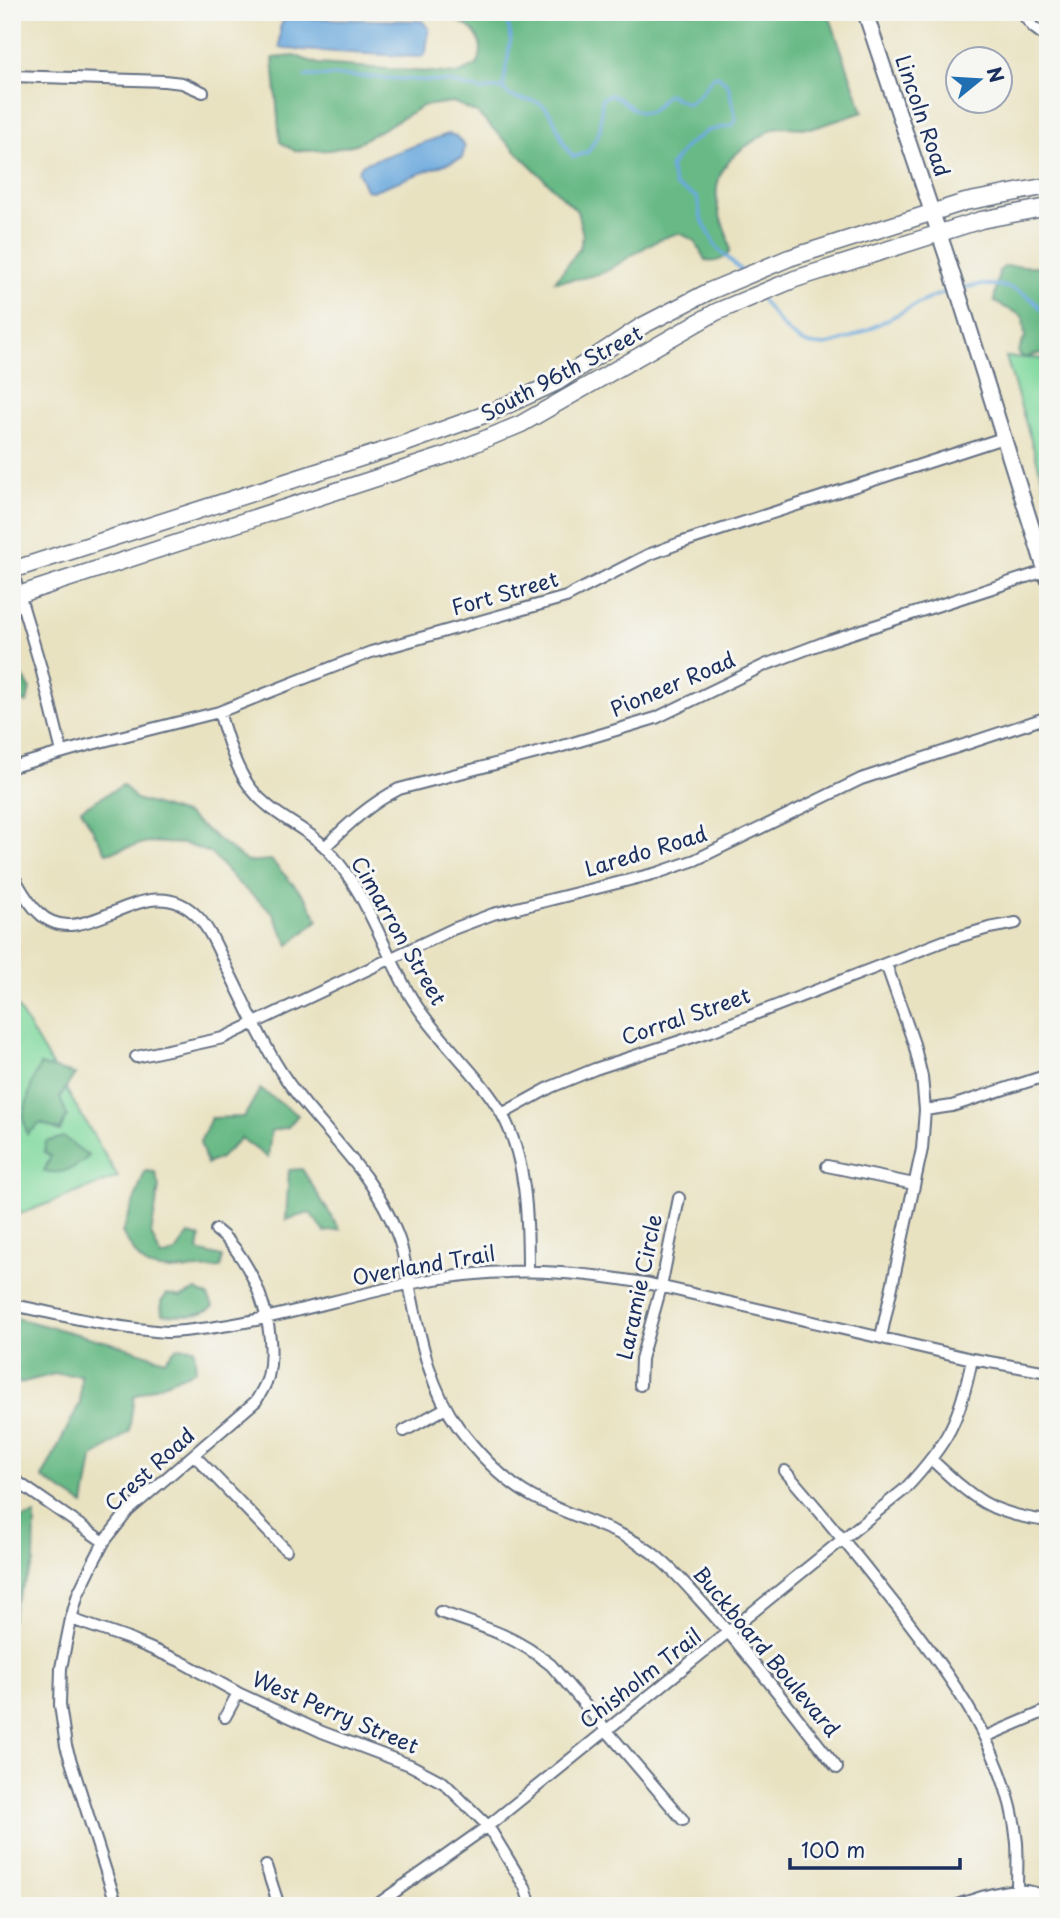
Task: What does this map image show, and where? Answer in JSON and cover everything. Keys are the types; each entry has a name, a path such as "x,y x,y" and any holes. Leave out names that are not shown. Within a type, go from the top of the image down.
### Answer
{"main road":[{"name":"South 96th Street","path":"12,570 398,446 492,412 557,382 642,326 710,291 789,258 998,194 1048,186"},
{"name":"South 96th Street","path":"16,595 447,455 522,424 716,312 796,279 981,220 1048,207"}],"street":[{"name":"Lincoln Road","path":"865,12 947,257 1047,573"},
{"path":"1021,12 1045,37"},
{"path":"12,76 164,81 182,83 203,92"},
{"name":"Fort Street","path":"12,767 219,712 371,652 566,597 648,555 680,543 1003,438"},
{"path":"12,570 16,595 41,668 62,752"},
{"name":"Pioneer Road","path":"326,847 354,818 378,800 399,789 568,745 656,718 765,665 803,650 1047,573"},
{"name":"Cimarron Street","path":"219,712 234,761 249,788 267,806 326,847 354,884 408,993 502,1114 522,1171 528,1270"},
{"name":"Laredo Road","path":"136,1057 223,1038 453,929 492,914 657,873 695,860 861,779 1048,717"},
{"name":"Buckboard Boulevard","path":"12,874 39,914 53,922 67,925 86,923 138,902 156,899 186,906 199,918 216,945 276,1064 368,1178 386,1206 399,1240 422,1347 434,1383 446,1408 471,1442 505,1476 531,1496 597,1524 651,1552 684,1583 729,1633 837,1768"},
{"name":"Corral Street","path":"502,1114 551,1087 595,1069 711,1031 944,941 1016,923"},
{"path":"881,1337 922,1149 925,1110 922,1077 914,1044 886,964"},
{"path":"925,1110 952,1106 1048,1075"},
{"path":"827,1166 914,1184"},
{"name":"Laramie Circle","path":"640,1385 641,1359 661,1287 679,1198"},
{"name":"Crest Road","path":"117,1906 66,1746 60,1704 61,1668 78,1594 104,1542 128,1511 256,1401 268,1378 270,1350 266,1317 255,1285 242,1255 216,1230"},
{"name":"Overland Trail","path":"12,1305 111,1326 166,1332 222,1327 409,1283 461,1275 528,1270 596,1275 661,1287 972,1359 1048,1372"},
{"name":"Chisholm Trail","path":"375,1906 488,1826 905,1489 932,1461 955,1424 965,1395 972,1359"},
{"path":"404,1431 446,1408"},
{"path":"194,1455 286,1550"},
{"path":"932,1461 980,1502 998,1511 1048,1521"},
{"path":"785,1471 844,1539 942,1665 985,1737 1009,1802 1017,1842 1017,1891"},
{"path":"12,1478 104,1542"},
{"path":"440,1612 492,1629 527,1645 551,1665 683,1820"},
{"name":"West Perry Street","path":"71,1619 180,1661 238,1693 322,1732 410,1765 444,1783 488,1826 525,1887 531,1906"},
{"path":"225,1717 238,1693"},
{"path":"985,1737 1048,1710"},
{"path":"266,1866 279,1906"},
{"path":"960,1906 1017,1891 1048,1900"}],"green space":[{"path":"436,12 828,12 863,112 814,128 773,129 729,161 722,171 716,197 730,250 723,258 716,261 705,260 695,241 680,233 653,243 604,272 584,278 555,281 580,248 583,235 577,211 477,113 453,102 423,106 356,144 330,150 295,151 280,142 273,58 296,56 318,64 458,74 477,65 481,54 477,36 464,24"},
{"path":"1005,266 1048,266 1048,351 1025,358 1018,352 1025,337 1023,317 994,301 999,271"},
{"path":"1006,357 1048,359 1048,497"},
{"path":"22,675 30,688 27,703 12,698 12,676"},
{"path":"123,785 136,799 187,815 247,862 271,860 305,897 318,920 289,945 272,912 237,882 211,853 185,844 148,842 106,853 81,809"},
{"path":"12,998 118,1177 12,1217"},
{"path":"40,1065 75,1074 60,1097 67,1116 60,1131 41,1123 27,1134 23,1117"},
{"path":"260,1089 298,1115 288,1127 271,1131 268,1158 241,1138 222,1157 207,1164 200,1142 211,1118 244,1117"},
{"path":"63,1137 89,1156 68,1170 44,1171 51,1156 44,1152 46,1142"},
{"path":"302,1169 340,1230 325,1232 310,1213 286,1220 289,1170"},
{"path":"145,1171 155,1172 159,1187 151,1234 161,1257 175,1253 189,1234 200,1237 198,1251 222,1257 221,1268 153,1268 143,1263 136,1255 122,1233"},
{"path":"196,1290 208,1296 213,1307 195,1314 162,1314 161,1302 167,1294 181,1297"},
{"path":"12,1317 165,1360 177,1347 194,1348 196,1370 134,1396 129,1432 92,1458 84,1505 42,1478 80,1403 81,1375 55,1374 12,1385"},
{"path":"35,1515 34,1563 15,1603 12,1621 12,1521"}],"water":[{"path":"290,18 422,21 429,28 426,52 418,57 286,49 280,47 280,28 283,21"},
{"path":"448,134 456,136 465,147 462,158 372,191 366,190 358,171 363,164"}],"waterway":[{"path":"508,12 511,37 503,88 511,96 537,102 548,110 574,157 588,152 600,131 602,99 608,95 618,98 637,111 648,112 668,94 687,104 699,95 713,77 718,76 728,85 736,119 733,125 707,131 686,146 670,167 675,186 697,197 701,218 717,248 743,272"},
{"path":"305,76 449,82 480,90 503,88"},
{"path":"961,288 987,285 1010,288 1031,299 1048,318"},
{"path":"761,299 783,327 797,339 813,345 827,345 862,333 919,303 953,290"}]}
